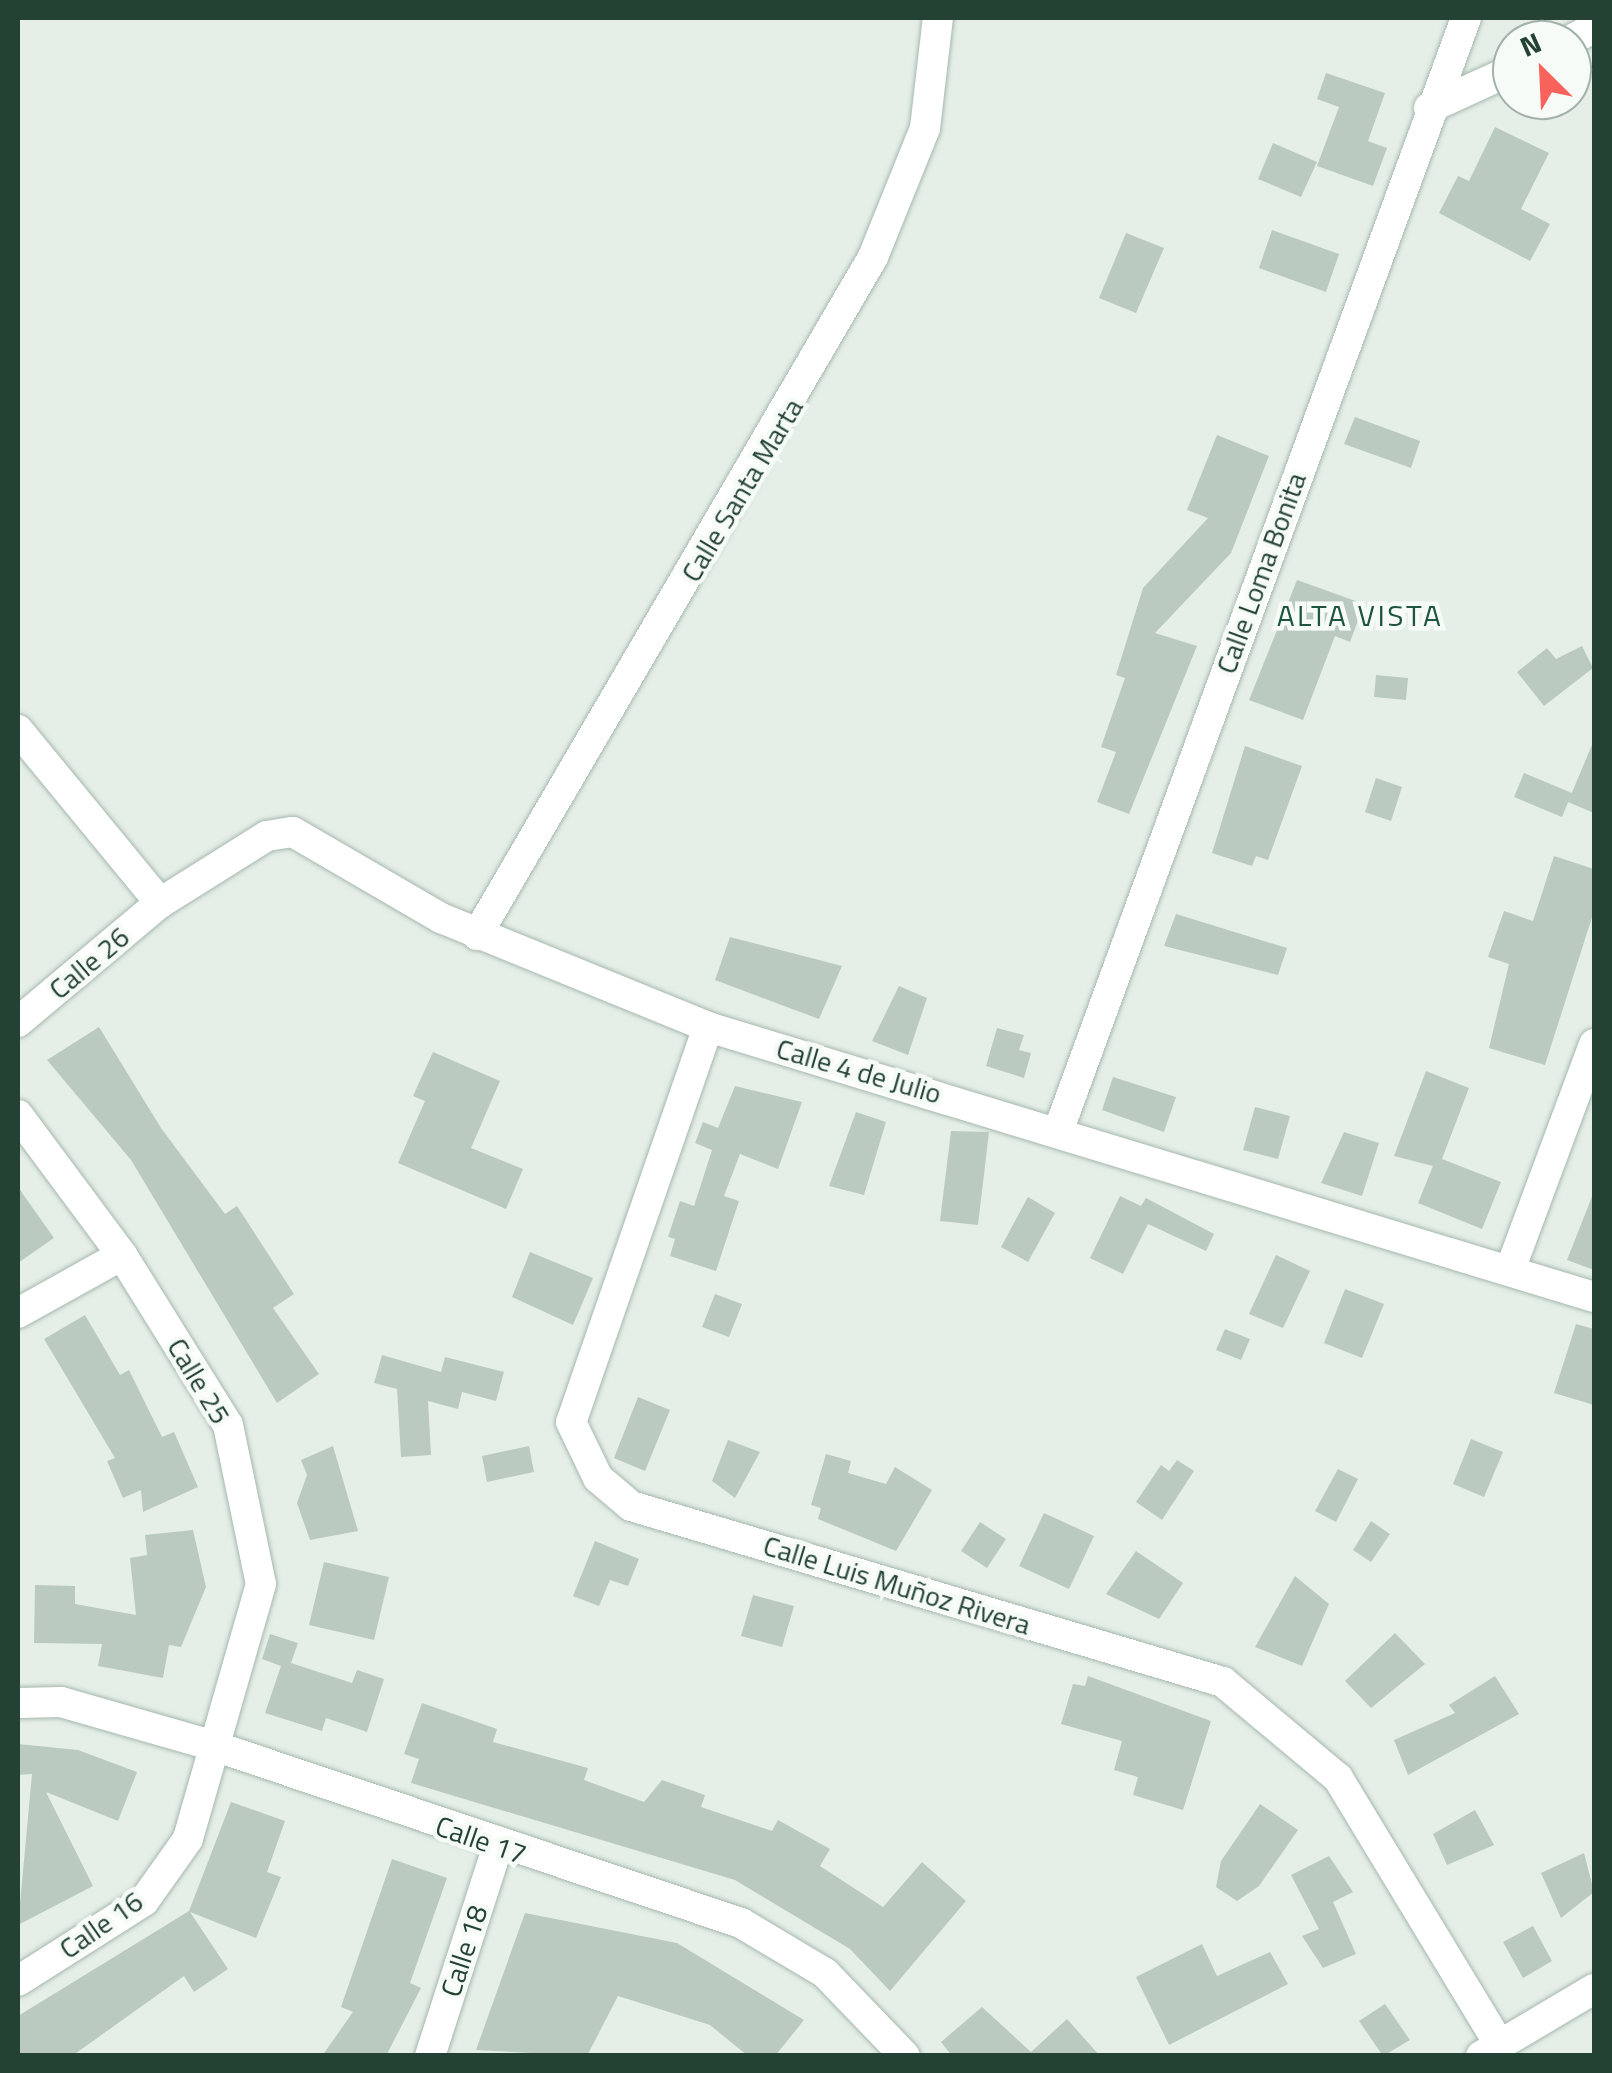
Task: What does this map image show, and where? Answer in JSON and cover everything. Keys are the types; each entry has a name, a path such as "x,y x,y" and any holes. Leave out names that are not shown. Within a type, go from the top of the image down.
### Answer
{"street":[{"name":"Calle Santa Marta","path":"476,934 873,257 925,128 938,18"},
{"name":"Calle Loma Bonita","path":"1059,1129 1429,108 1466,18"},
{"path":"1429,108 1492,79"},
{"path":"18,730 160,903"},
{"name":"Calle 4 de Julio","path":"160,903 268,836 293,832 476,934 708,1027 1059,1129 1594,1297"},
{"name":"Calle 26","path":"18,1022 160,903"},
{"name":"Calle Luis Muñoz Rivera","path":"708,1027 571,1422 598,1478 631,1506 1223,1682 1338,1778 1490,2050"},
{"path":"1510,1270 1594,1044"},
{"name":"Calle 25","path":"18,1115 122,1255 228,1425 260,1584 211,1745"},
{"path":"18,1313 122,1255"},
{"name":"Calle 17","path":"18,1703 62,1702 211,1745 498,1846 741,1923 825,1973 905,2056"},
{"name":"Calle 16","path":"18,1981 144,1901 188,1840 211,1745"},
{"name":"Calle 18","path":"430,2056 498,1846"},
{"path":"1490,2050 1594,1990"}],"building":[{"path":"1326,73 1385,93 1368,141 1387,148 1373,186 1317,166 1339,107 1317,99"},
{"path":"1495,127 1549,153 1521,209 1550,224 1530,261 1439,213 1458,176 1469,181"},
{"path":"1273,143 1317,162 1301,197 1258,179"},
{"path":"1272,230 1339,254 1326,292 1259,268"},
{"path":"1126,233 1164,248 1136,313 1099,298"},
{"path":"1355,417 1420,441 1411,468 1344,444"},
{"path":"1217,435 1269,456 1231,553 1155,633 1197,646 1129,814 1097,802 1116,752 1101,747 1125,678 1116,675 1143,588 1208,518 1187,510"},
{"path":"1297,580 1364,604 1350,642 1335,636 1303,720 1249,700"},
{"path":"1582,646 1593,668 1544,706 1517,672 1547,648 1556,659"},
{"path":"1376,675 1408,678 1406,700 1374,697"},
{"path":"1594,740 1594,813 1568,802"},
{"path":"1245,746 1302,766 1268,860 1256,856 1252,866 1212,853"},
{"path":"1524,773 1572,793 1562,817 1514,797"},
{"path":"1376,778 1402,787 1391,821 1365,812"},
{"path":"1554,856 1594,869 1594,911 1545,1065 1489,1048 1509,964 1488,957 1504,911 1533,921"},
{"path":"1176,914 1287,948 1278,975 1164,946"},
{"path":"730,937 842,966 819,1019 715,980"},
{"path":"899,986 927,998 908,1055 872,1041"},
{"path":"99,1027 161,1128 225,1214 237,1206 294,1294 273,1308 319,1374 277,1403 131,1160 47,1060"},
{"path":"997,1028 1024,1035 1019,1050 1031,1053 1024,1078 986,1066"},
{"path":"433,1052 500,1081 471,1148 523,1169 506,1209 398,1163 425,1101 413,1096"},
{"path":"1426,1071 1469,1088 1442,1159 1501,1182 1482,1229 1418,1203 1433,1166 1394,1156"},
{"path":"1113,1077 1176,1097 1164,1132 1102,1110"},
{"path":"735,1086 802,1102 778,1169 740,1154 724,1196 739,1201 716,1271 670,1256 675,1239 668,1237 680,1201 694,1206 712,1150 695,1143 703,1122 718,1128"},
{"path":"1255,1107 1290,1116 1278,1159 1243,1150"},
{"path":"856,1112 886,1122 864,1195 829,1186"},
{"path":"951,1131 989,1132 978,1225 940,1221"},
{"path":"1344,1132 1379,1143 1362,1196 1321,1183"},
{"path":"18,1187 54,1238 18,1263"},
{"path":"1594,1195 1594,1270 1567,1260"},
{"path":"1120,1196 1141,1206 1146,1198 1214,1234 1206,1251 1148,1224 1123,1274 1090,1258"},
{"path":"1028,1197 1055,1213 1028,1262 1001,1247"},
{"path":"530,1252 593,1278 573,1325 512,1297"},
{"path":"1276,1255 1310,1271 1283,1328 1249,1314"},
{"path":"1345,1289 1384,1304 1362,1358 1324,1343"},
{"path":"715,1294 742,1304 729,1337 702,1327"},
{"path":"85,1315 120,1375 129,1370 162,1437 174,1432 198,1487 143,1512 141,1490 123,1498 107,1461 115,1458 44,1339"},
{"path":"1576,1324 1594,1329 1594,1405 1554,1393"},
{"path":"1225,1329 1250,1339 1241,1360 1216,1350"},
{"path":"382,1355 441,1372 445,1357 504,1372 496,1401 462,1392 458,1409 428,1401 431,1455 401,1457 397,1389 374,1383"},
{"path":"638,1397 670,1410 645,1471 614,1458"},
{"path":"1471,1439 1503,1452 1484,1497 1453,1484"},
{"path":"728,1440 760,1452 735,1498 712,1481"},
{"path":"333,1446 358,1531 310,1540 297,1503 307,1475 301,1460"},
{"path":"529,1446 534,1472 487,1482 482,1456"},
{"path":"826,1454 851,1461 848,1473 886,1484 895,1467 932,1490 896,1551 818,1519 821,1508 811,1505"},
{"path":"1177,1460 1194,1471 1162,1520 1136,1502 1161,1465 1169,1471"},
{"path":"1338,1469 1358,1479 1336,1522 1315,1511"},
{"path":"1044,1513 1094,1536 1069,1589 1019,1566"},
{"path":"1371,1521 1390,1534 1371,1562 1353,1550"},
{"path":"980,1522 1006,1539 987,1568 961,1551"},
{"path":"193,1530 206,1587 181,1647 169,1645 163,1678 98,1666 102,1644 34,1643 35,1585 75,1586 75,1604 136,1615 130,1558 147,1555 145,1535"},
{"path":"595,1541 639,1559 628,1586 610,1580 599,1606 573,1596"},
{"path":"1136,1551 1183,1583 1159,1619 1106,1594"},
{"path":"324,1562 389,1577 374,1640 309,1625"},
{"path":"1295,1576 1329,1604 1302,1666 1255,1647"},
{"path":"753,1595 794,1606 782,1647 741,1636"},
{"path":"1395,1633 1425,1664 1371,1708 1345,1681"},
{"path":"270,1634 298,1643 291,1663 352,1683 357,1670 384,1679 367,1732 326,1718 322,1731 265,1713 281,1666 262,1659"},
{"path":"1088,1676 1211,1721 1183,1810 1133,1795 1138,1777 1114,1770 1122,1741 1061,1724 1073,1684 1085,1686"},
{"path":"1495,1676 1519,1714 1408,1775 1394,1740 1455,1713 1449,1705"},
{"path":"422,1703 497,1729 493,1742 588,1768 584,1780 644,1802 662,1780 705,1795 701,1807 772,1831 778,1820 830,1849 820,1866 883,1907 922,1862 966,1901 890,1991 850,1949 735,1880 411,1783 419,1759 404,1754"},
{"path":"18,1744 78,1750 137,1772 118,1821 46,1792 93,1886 18,1925 32,1774 18,1775"},
{"path":"231,1802 285,1821 267,1872 281,1877 256,1938 190,1912 228,1969 194,1992 184,1976 72,2056 18,2056 18,2016 189,1911"},
{"path":"1260,1804 1298,1830 1259,1886 1237,1901 1216,1887 1221,1861"},
{"path":"1475,1810 1494,1845 1447,1865 1433,1834"},
{"path":"1584,1853 1594,1892 1561,1918 1541,1873"},
{"path":"1329,1856 1353,1892 1333,1902 1356,1954 1323,1968 1302,1936 1319,1929 1291,1875"},
{"path":"392,1859 447,1878 410,1983 421,1988 386,2056 322,2056 353,2012 341,2007"},
{"path":"525,1913 677,1943 804,2020 775,2056 748,2056 710,2025 618,1996 587,2056 476,2050"},
{"path":"1533,1926 1552,1961 1523,1978 1503,1942"},
{"path":"1202,1944 1217,1976 1270,1952 1288,1984 1169,2045 1136,1977"},
{"path":"1385,2004 1410,2040 1383,2056 1359,2021"},
{"path":"982,2007 1031,2052 1067,2019 1100,2056 952,2056 941,2042"}],"district":[{"name":"ALTA VISTA","path":"1360,615"}]}
